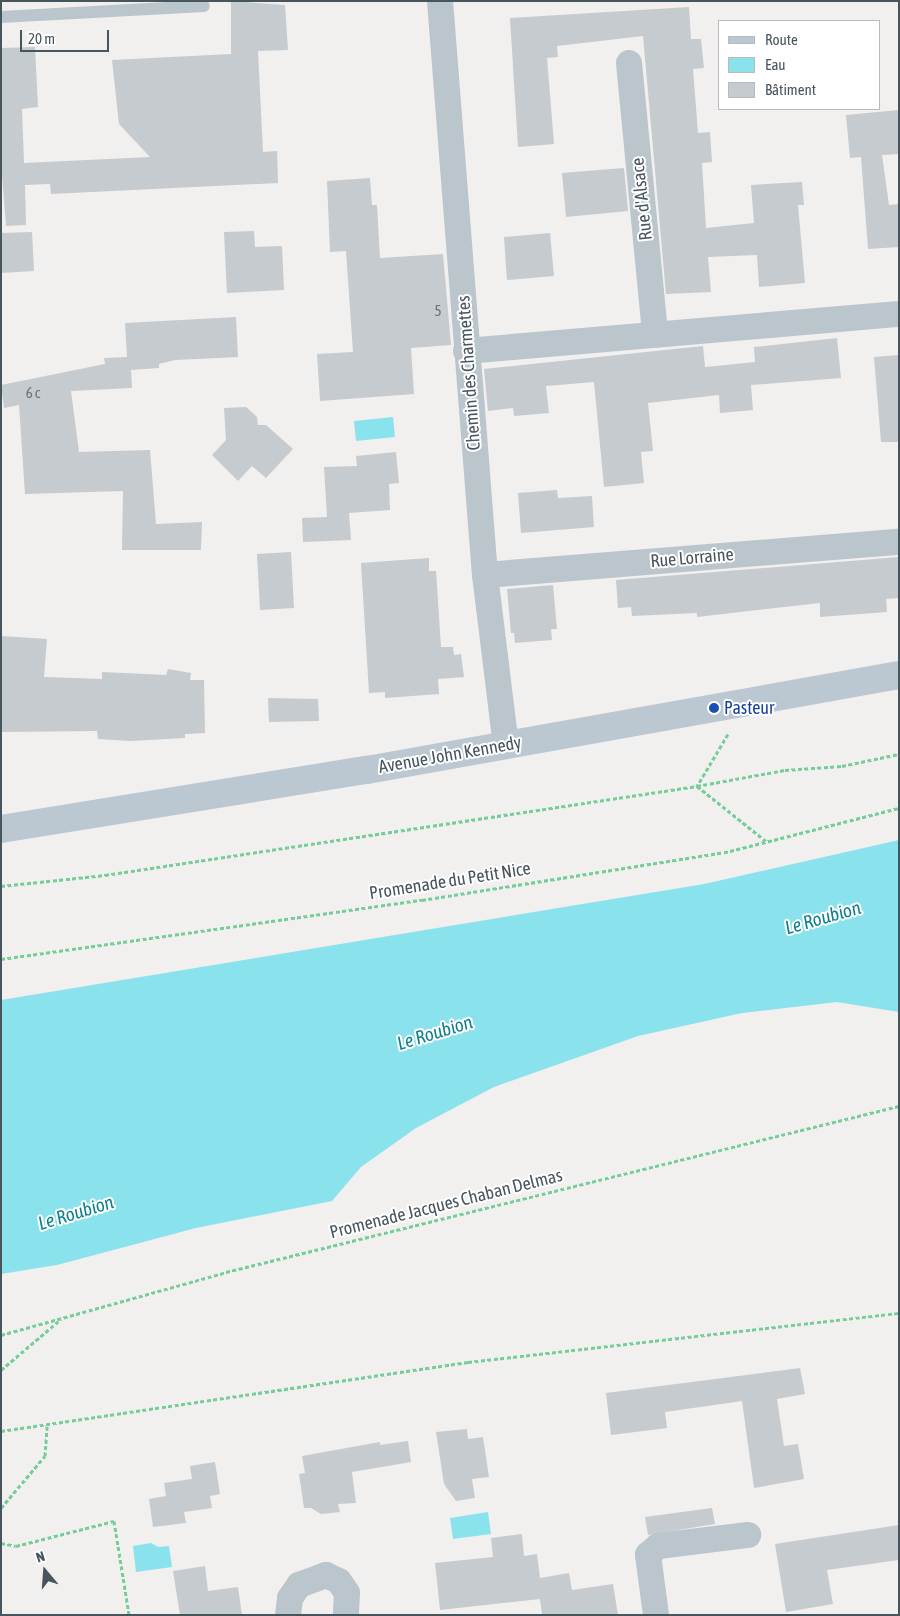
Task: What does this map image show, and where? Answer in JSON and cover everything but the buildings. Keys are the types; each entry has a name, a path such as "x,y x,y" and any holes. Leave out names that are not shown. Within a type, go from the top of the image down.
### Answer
{"main road":[{"name":"Avenue John Kennedy","path":"1,829 506,744 899,675"}],"street":[{"name":"Chemin des Charmettes","path":"440,1 461,243 466,351 485,575 506,744"},
{"name":"Rue d'Alsace","path":"629,63 655,335"},
{"path":"466,351 899,314"},
{"name":"Rue Lorraine","path":"485,575 899,542"},
{"path":"656,1615 648,1555 658,1546 748,1534"},
{"path":"288,1615 290,1598 299,1585 326,1575 339,1581 347,1593 346,1615"}],"lane":[{"path":"1,17 204,6"}],"path":[{"path":"697,786 725,740"},
{"path":"1,886 105,875 697,786 785,770 842,766 899,754"},
{"path":"697,786 767,842"},
{"name":"Promenade du Petit Nice","path":"1,959 422,900 730,851 899,808"},
{"name":"Promenade Jacques Chaban Delmas","path":"1,1335 63,1316 226,1272 899,1106"},
{"path":"1,1431 468,1362 899,1313"},
{"path":"1,1370 63,1316"},
{"path":"1,1508 44,1456 47,1424"},
{"path":"1,1543 16,1546 114,1521 129,1615"}],"water":[{"path":"393,417 395,437 356,441 354,421"},
{"name":"Le Roubion","path":"899,840 899,1012 837,1002 742,1013 638,1036 494,1087 416,1128 361,1167 332,1201 196,1228 57,1265 1,1274 1,1000 704,884"},
{"path":"488,1512 491,1534 453,1539 450,1518"},
{"path":"151,1543 158,1547 169,1546 172,1567 136,1572 133,1546"}],"place":[{"name":"Pasteur","path":"714,708"}]}
